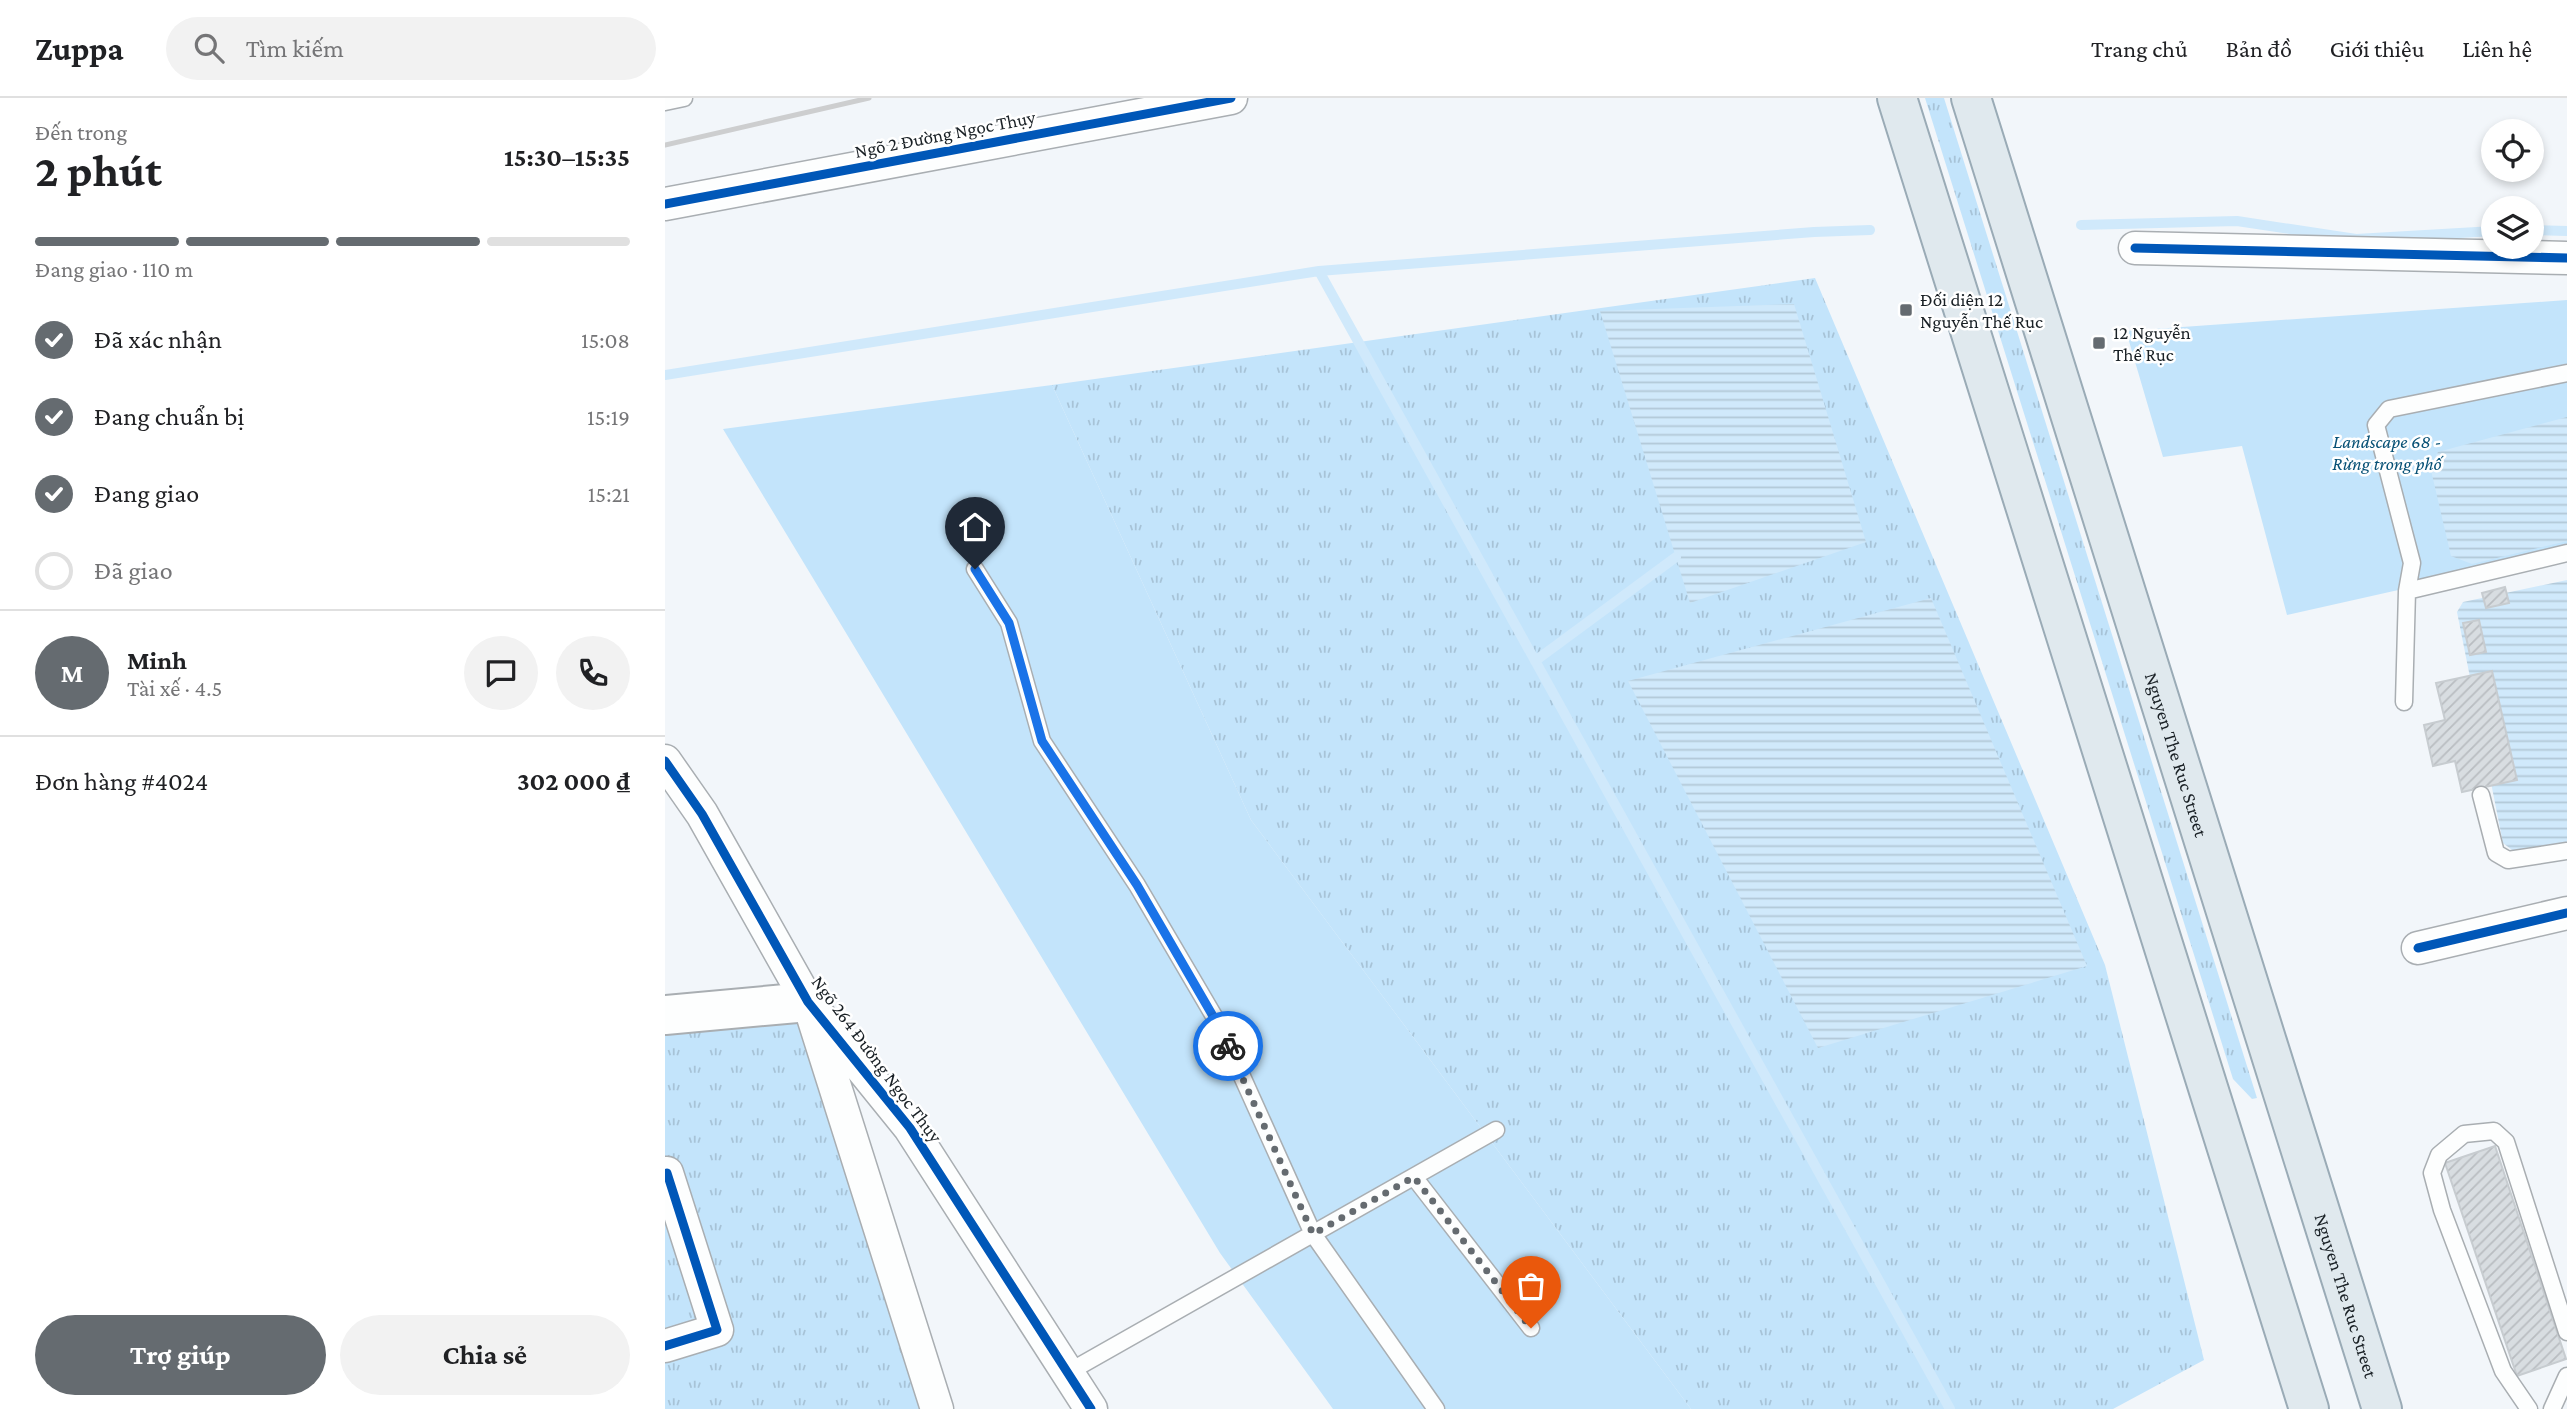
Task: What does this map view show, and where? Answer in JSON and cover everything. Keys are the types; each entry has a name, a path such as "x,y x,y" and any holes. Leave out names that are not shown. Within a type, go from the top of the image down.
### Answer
{"main road":[{"path":"1897,98 2309,1409"},
{"name":"Nguyen The Ruc Street","path":"1971,98 2382,1409"}],"street":[{"name":"Ngõ 2 Đường Ngọc Thụy","path":"665,204 1231,98"},
{"path":"2135,248 2567,258"},
{"name":"Ngõ 264 Đường Ngọc Thụy","path":"665,761 702,814 808,1003 910,1128 1091,1409"},
{"path":"2418,948 2567,913"},
{"path":"665,1015 808,1003 937,1409"},
{"path":"665,1346 716,1330 667,1173"}],"lane":[{"path":"665,102 684,98"},
{"path":"2404,702 2407,591 2412,563 2376,425 2389,409 2567,373"},
{"path":"2407,591 2567,552"},
{"path":"975,569 1009,623 1042,741 1137,885 1217,1023 1313,1234 1436,1409"},
{"path":"2481,795 2496,853 2508,860 2567,851"},
{"path":"1067,1373 1496,1130"},
{"path":"2529,1409 2503,1371 2442,1210 2432,1173 2439,1155 2464,1134 2494,1131 2506,1142 2567,1332"},
{"path":"1414,1177 1531,1328"},
{"path":"2552,1409 2567,1376"}],"green space":[{"path":"1925,98 1944,98 2257,1098 2252,1099 2233,1079"},
{"path":"1815,278 2105,965 2204,1360 2113,1409 1691,1409 1251,820 1052,385"},
{"name":"Landscape 68 - Rừng trong phố","path":"2567,300 2567,552 2287,615 2242,446 2163,457 2126,331"},
{"path":"1052,385 1251,820 1691,1409 1333,1409 1220,1253 723,429"},
{"path":"808,1002 937,1409 665,1409 665,1009"}],"shaded area":[{"path":"1794,304 1866,542 1690,603 1600,311"},
{"path":"2567,417 2567,541 2472,564 2451,556 2430,466 2438,452"},
{"path":"2567,580 2567,846 2516,853 2503,843 2457,612 2463,602"},
{"path":"1931,598 2087,966 1818,1048 1628,681"}],"building":[{"path":"2505,587 2509,603 2486,608 2482,593"},
{"path":"2479,620 2486,652 2470,655 2463,623"},
{"path":"2492,671 2517,780 2462,792 2455,761 2433,766 2424,725 2445,720 2436,683"},
{"path":"2495,1146 2566,1359 2517,1376 2445,1163"}],"waterway":[{"path":"2081,225 2237,221 2356,239 2481,232"},
{"path":"665,375 1319,271 1814,232 1870,230"},
{"path":"2544,230 2567,231"},
{"path":"1319,271 1950,1409"},
{"path":"1535,661 1676,557"}],"railway":[{"path":"665,145 869,98"}],"cycle path":[{"path":"665,204 1231,98"},
{"path":"2135,248 2567,258"},
{"path":"665,761 702,814 808,1002 910,1128 1091,1409"},
{"path":"2418,948 2567,913"},
{"path":"665,1346 717,1330 667,1173"}],"way so far":[{"path":"1228,1046 1313,1234 1414,1177 1531,1328"}],"place":[{"name":"Đối diện 12 Nguyễn Thế Rục","path":"1906,310"},
{"name":"12 Nguyễn Thế Rục","path":"2099,343"}],"route":[{"path":"975,569 1009,623 1042,741 1137,885 1228,1046"}]}
